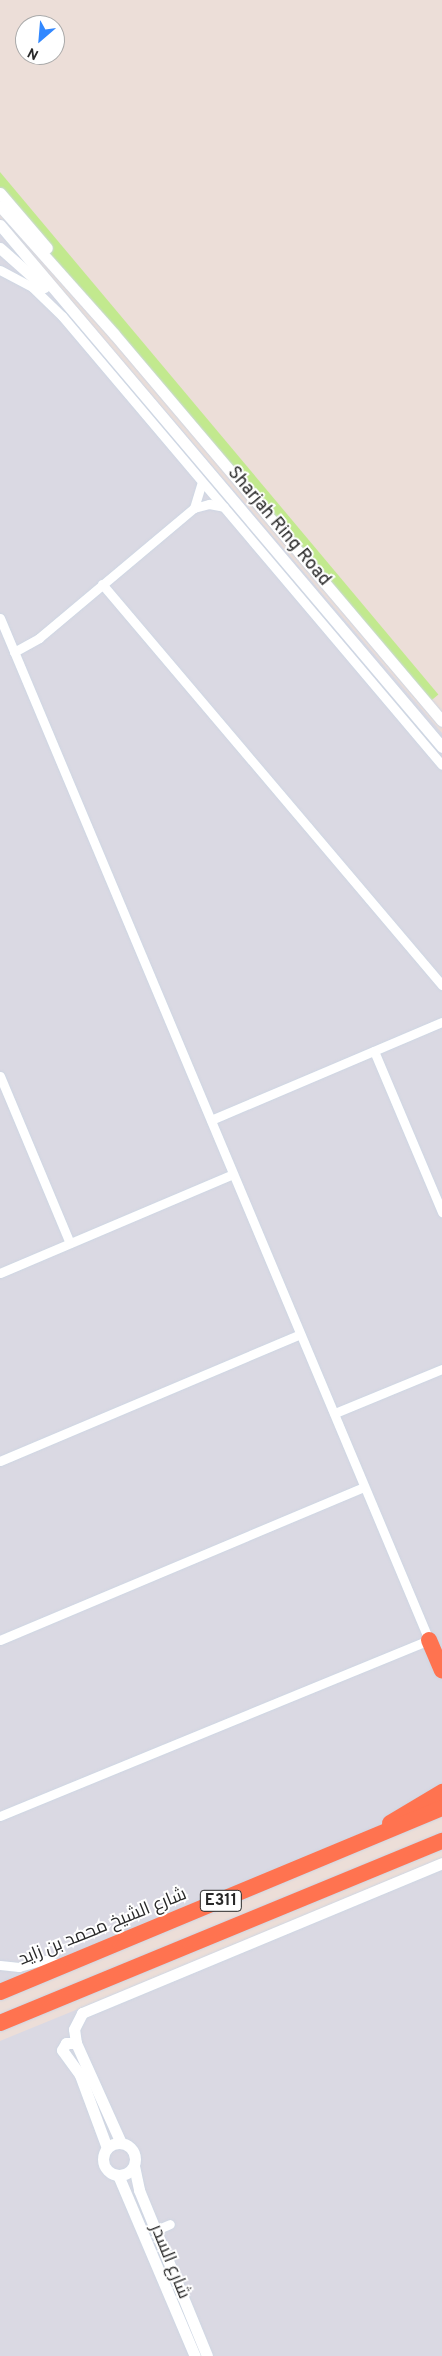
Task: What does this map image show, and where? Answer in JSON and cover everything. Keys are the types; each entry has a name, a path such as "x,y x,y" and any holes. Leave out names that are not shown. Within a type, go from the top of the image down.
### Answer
{"highway":[{"path":"429,1640 442,1670"},
{"path":"379,1835 397,1817 442,1792"},
{"name":"شارع الشيخ محمد بن زايد","path":"0,1992 442,1808"},
{"name":"E311","path":"0,2023 442,1841"},
{"path":"393,1862 442,1854"}],"street":[{"path":"0,193 114,334"},
{"path":"0,206 114,334"},
{"path":"0,226 442,747"},
{"path":"0,248 102,344"},
{"path":"0,270 21,279 52,306 442,765"},
{"name":"Sharjah Ring Road","path":"114,334 442,721"},
{"path":"194,508 202,482"},
{"path":"14,652 39,638 194,508 209,504 224,507"},
{"path":"102,584 442,985"},
{"path":"0,618 429,1640 0,1816"},
{"path":"211,1120 442,1022"},
{"path":"374,1051 442,1212"},
{"path":"0,1076 70,1243"},
{"path":"0,1272 232,1174"},
{"path":"0,1461 300,1334"},
{"path":"335,1413 442,1369"},
{"path":"0,1640 364,1487"},
{"path":"76,2043 66,2043 62,2050 80,2075 108,2148 104,2163 118,2175 134,2166 134,2154 121,2143 76,2043 75,2024 86,2010 442,1863"},
{"path":"0,1965 12,1968 46,1960 65,1966"},
{"path":"108,2148 121,2143"},
{"name":"شارع السدر","path":"134,2166 156,2230 207,2356"},
{"name":"شارع السدر","path":"118,2175 195,2356"},
{"path":"156,2230 170,2224"}],"shaded area":[{"path":"0,218 442,733 442,1804 0,1990"},
{"path":"442,1860 442,2356 0,2356 0,2041"}],"green space":[{"path":"0,172 438,694 424,707 0,202"}]}
